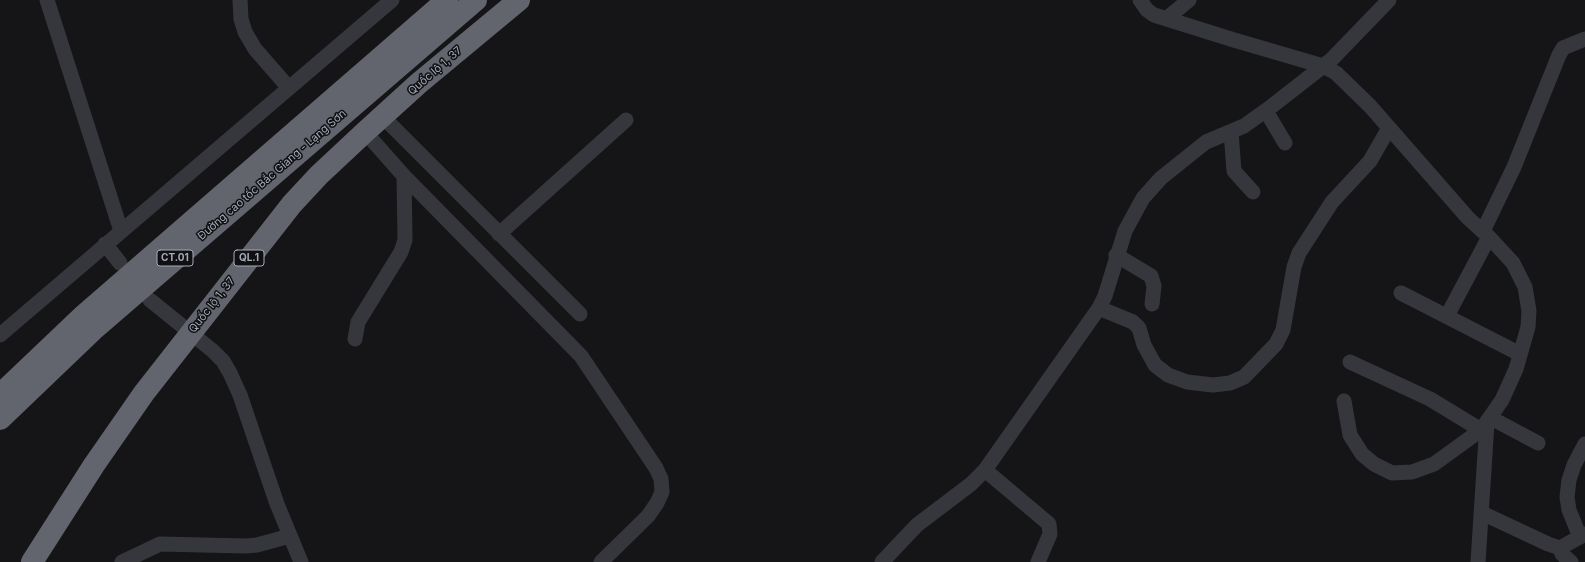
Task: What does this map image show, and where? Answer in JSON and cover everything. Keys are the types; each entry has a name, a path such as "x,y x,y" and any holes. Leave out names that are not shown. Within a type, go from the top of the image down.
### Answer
{"highway":[{"name":"Đường cao tốc Bắc Giang - Lạng Sơn","path":"0,395 90,310 446,0"},
{"name":"Đường cao tốc Bắc Giang - Lạng Sơn","path":"0,419 93,330 476,0"},
{"name":"Quốc lộ 1, 37","path":"32,562 94,465 144,393 292,204 319,175 419,83 519,0"}],"street":[{"path":"47,0 121,231"},
{"path":"240,0 241,19 245,32 256,49 289,88"},
{"path":"0,335 392,0"},
{"path":"1140,0 1147,10 1166,18 1234,40 1324,66 1336,73 1370,106 1468,218 1486,234 1513,263 1526,287 1529,311 1528,327 1520,354 1502,400 1486,424 1434,464 1412,472 1392,473 1385,471 1362,454 1350,435 1344,401"},
{"path":"1166,18 1189,0"},
{"path":"882,562 917,525 971,484 985,470 1100,308 1105,296 1124,231 1143,198 1160,178 1206,142 1244,126 1324,66 1389,0"},
{"path":"1447,316 1486,234 1558,55 1563,48 1585,39"},
{"path":"1266,110 1285,143"},
{"path":"383,117 580,314"},
{"path":"499,234 626,120"},
{"path":"1100,308 1133,322 1139,328 1144,345 1155,365 1168,375 1187,382 1213,385 1230,383 1244,377 1276,344 1283,330 1294,267 1303,246 1332,202 1370,161 1389,128"},
{"path":"365,132 404,176 581,356 656,468 661,479 662,492 657,503 648,516 601,562"},
{"path":"1232,132 1234,171 1253,192"},
{"path":"355,339 358,322 401,252 405,240 404,176"},
{"path":"105,244 120,263"},
{"path":"1116,255 1151,276 1154,286 1152,304"},
{"path":"1401,293 1520,354"},
{"path":"150,300 224,361 240,395 290,536 301,562"},
{"path":"1350,362 1486,424 1538,443"},
{"path":"1478,562 1486,424"},
{"path":"1482,513 1548,544 1560,548 1582,535 1569,510 1567,497 1569,480 1574,465 1585,444"},
{"path":"985,470 1048,524 1050,534 1038,562"},
{"path":"122,562 160,544 216,544 246,546 257,545 290,536"},
{"path":"1560,548 1562,554 1570,562"}]}
